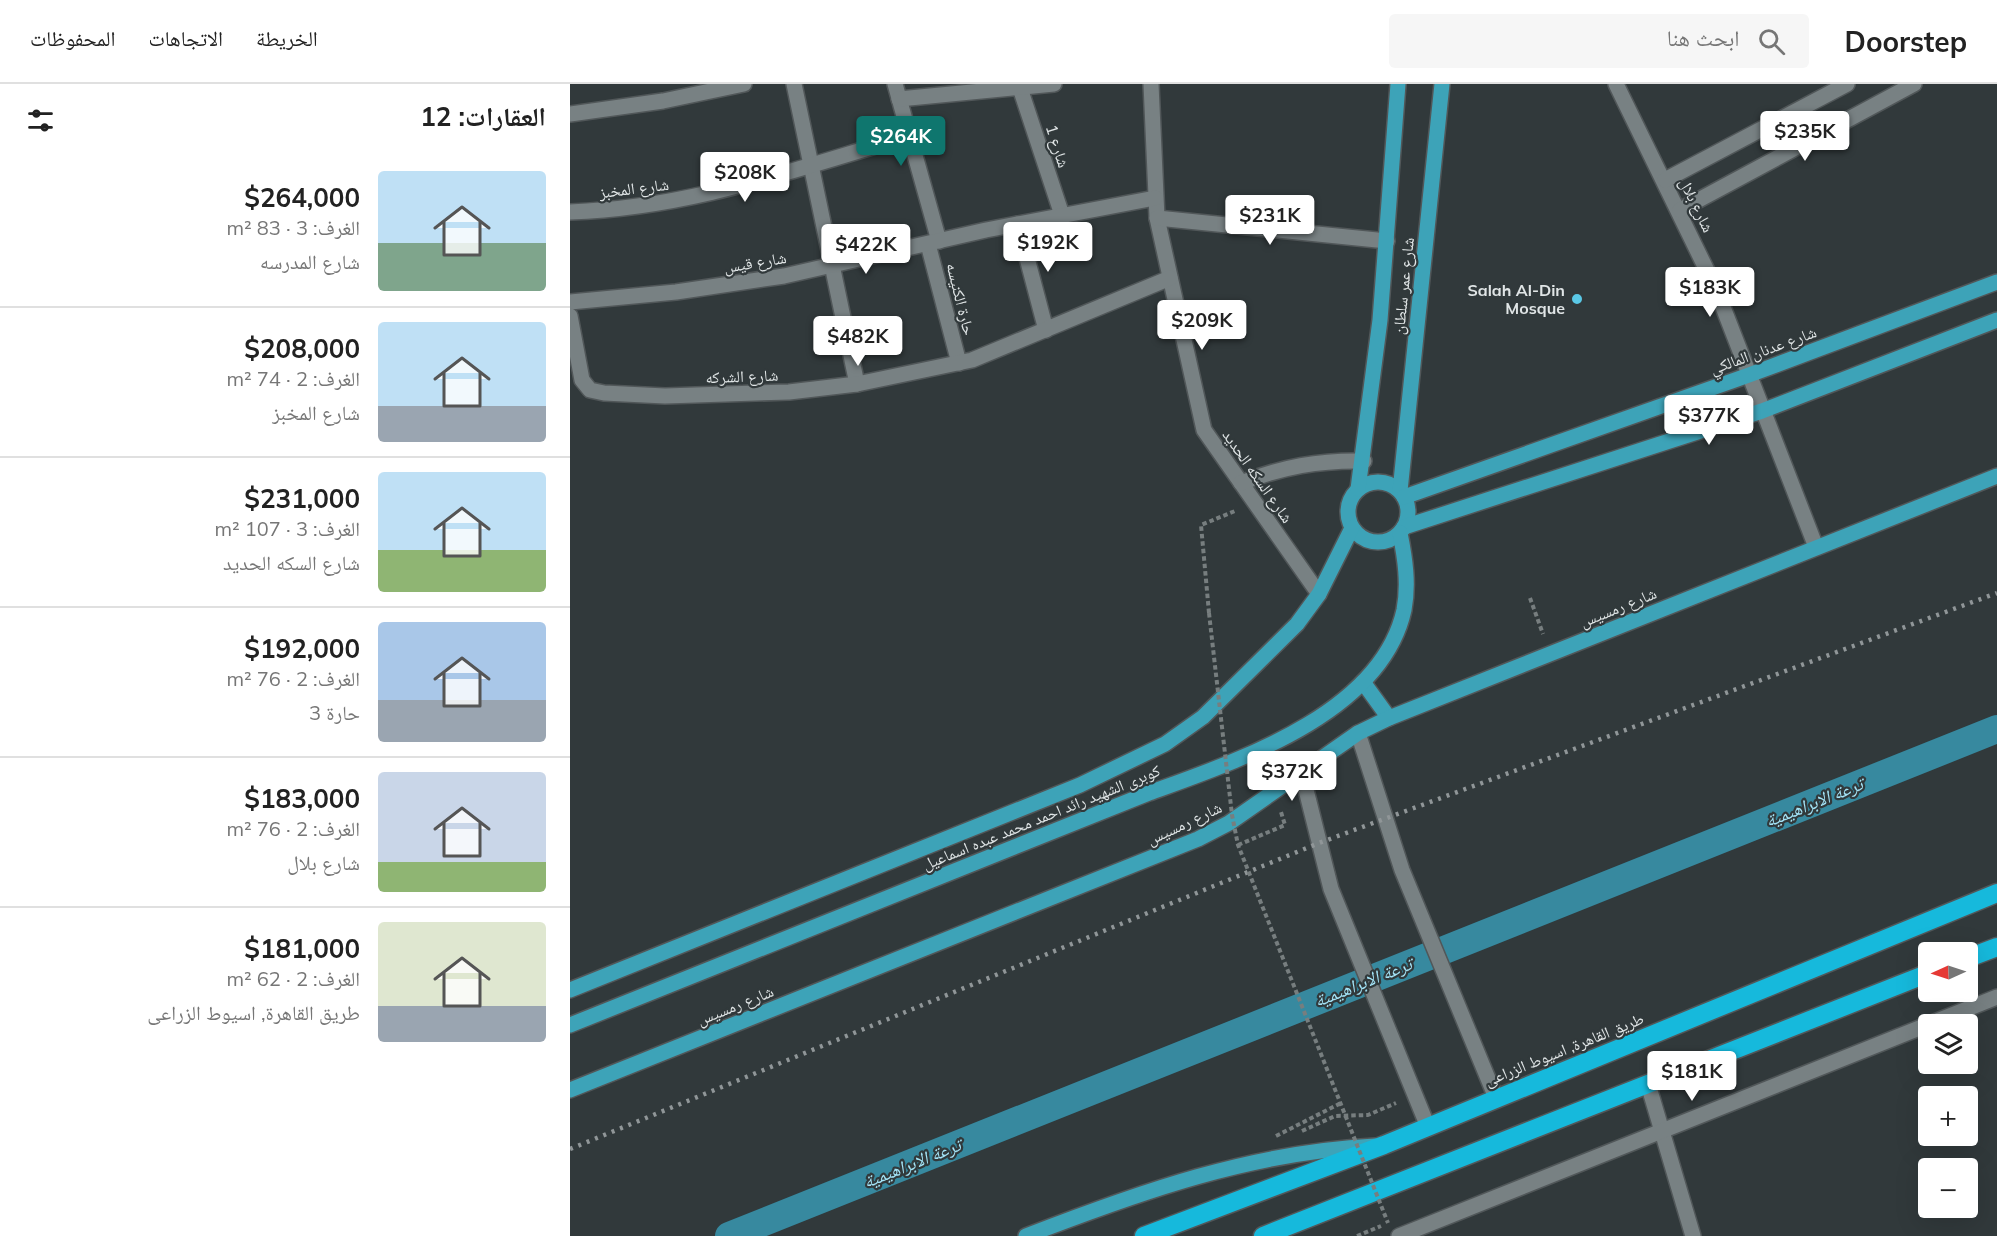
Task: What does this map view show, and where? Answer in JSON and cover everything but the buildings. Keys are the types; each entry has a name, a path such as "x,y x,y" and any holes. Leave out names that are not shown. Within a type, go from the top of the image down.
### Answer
{"highway":[{"name":"طريق القاهرة, اسيوط الزراعى","path":"1144,1236 1384,1145 1997,893"},
{"path":"1978,954 1997,946"},
{"path":"1263,1236 1918,977"}],"main road":[{"name":"شارع عمر سلطان","path":"1358,489 1364,461 1387,241 1398,84"},
{"name":"شارع عمر سلطان","path":"1402,494 1442,84"},
{"name":"شارع عدنان المالكي","path":"1402,494 1749,375 1997,282"},
{"path":"1402,530 1762,411 1997,320"},
{"name":"شارع رمسيس","path":"570,1090 1198,839 1229,823 1358,733 1389,717 1997,476"},
{"path":"1379,482 1390,485 1402,494 1408,518 1402,530 1391,540 1369,542 1359,537 1352,528 1348,507 1358,489 1368,483 1379,482"},
{"name":"كوبرى الشهيد رائد احمد محمد عبده اسماعيل","path":"570,990 1080,785 1166,744 1203,717 1297,624 1319,594 1352,528"},
{"name":"كوبرى الشهيد رائد احمد محمد عبده اسماعيل","path":"570,1025 1127,802 1234,762 1328,710 1363,682 1382,661 1404,611 1406,563 1402,530"},
{"path":"1363,682 1389,717"},
{"path":"1026,1236 1133,1195 1192,1177 1324,1149 1384,1145"}],"street":[{"path":"570,114 663,101 744,84"},
{"path":"794,84 857,384"},
{"path":"897,92 1020,88 1054,84"},
{"name":"شارع السكه الحديد","path":"1151,84 1157,218 1204,430 1319,594"},
{"name":"شارع بلال","path":"1616,84 1680,210 1716,289 1816,547"},
{"path":"1665,180 1847,84"},
{"path":"1680,210 1914,84"},
{"name":"شارع 1","path":"1020,88 1062,215"},
{"name":"حارة الكنيسه","path":"897,92 934,242 959,363"},
{"name":"شارع المخبز","path":"570,212 657,205 709,195 909,136"},
{"name":"شارع قيس","path":"570,302 687,290 784,276 1018,224 1155,198"},
{"path":"1157,218 1387,241"},
{"path":"1018,224 1046,330"},
{"name":"شارع الشركه","path":"570,316 582,380 590,390 727,396 823,389 959,363 1046,330 1170,278"},
{"path":"1241,483 1271,471 1301,464 1332,460 1364,461"},
{"path":"1358,733 1402,870 1496,1098"},
{"path":"1302,774 1331,889 1428,1127"},
{"path":"1399,1236 1997,997"},
{"path":"1648,1084 1693,1236"}],"path":[{"path":"1256,504 1201,525 1232,815 1238,845 1388,1223 1357,1236"},
{"path":"1530,598 1551,653"},
{"path":"1238,845 1285,825 1280,808"},
{"path":"1298,1133 1335,1116 1368,1115 1415,1095"},
{"path":"1279,1142 1275,1135 1341,1103"}],"waterway":[{"name":"ترعة الابراهيمية","path":"729,1236 1997,729"}],"railway":[{"path":"570,1149 1319,843 1997,593"}],"place":[{"name":"Salah Al-Din Mosque","path":"1577,299"}]}
